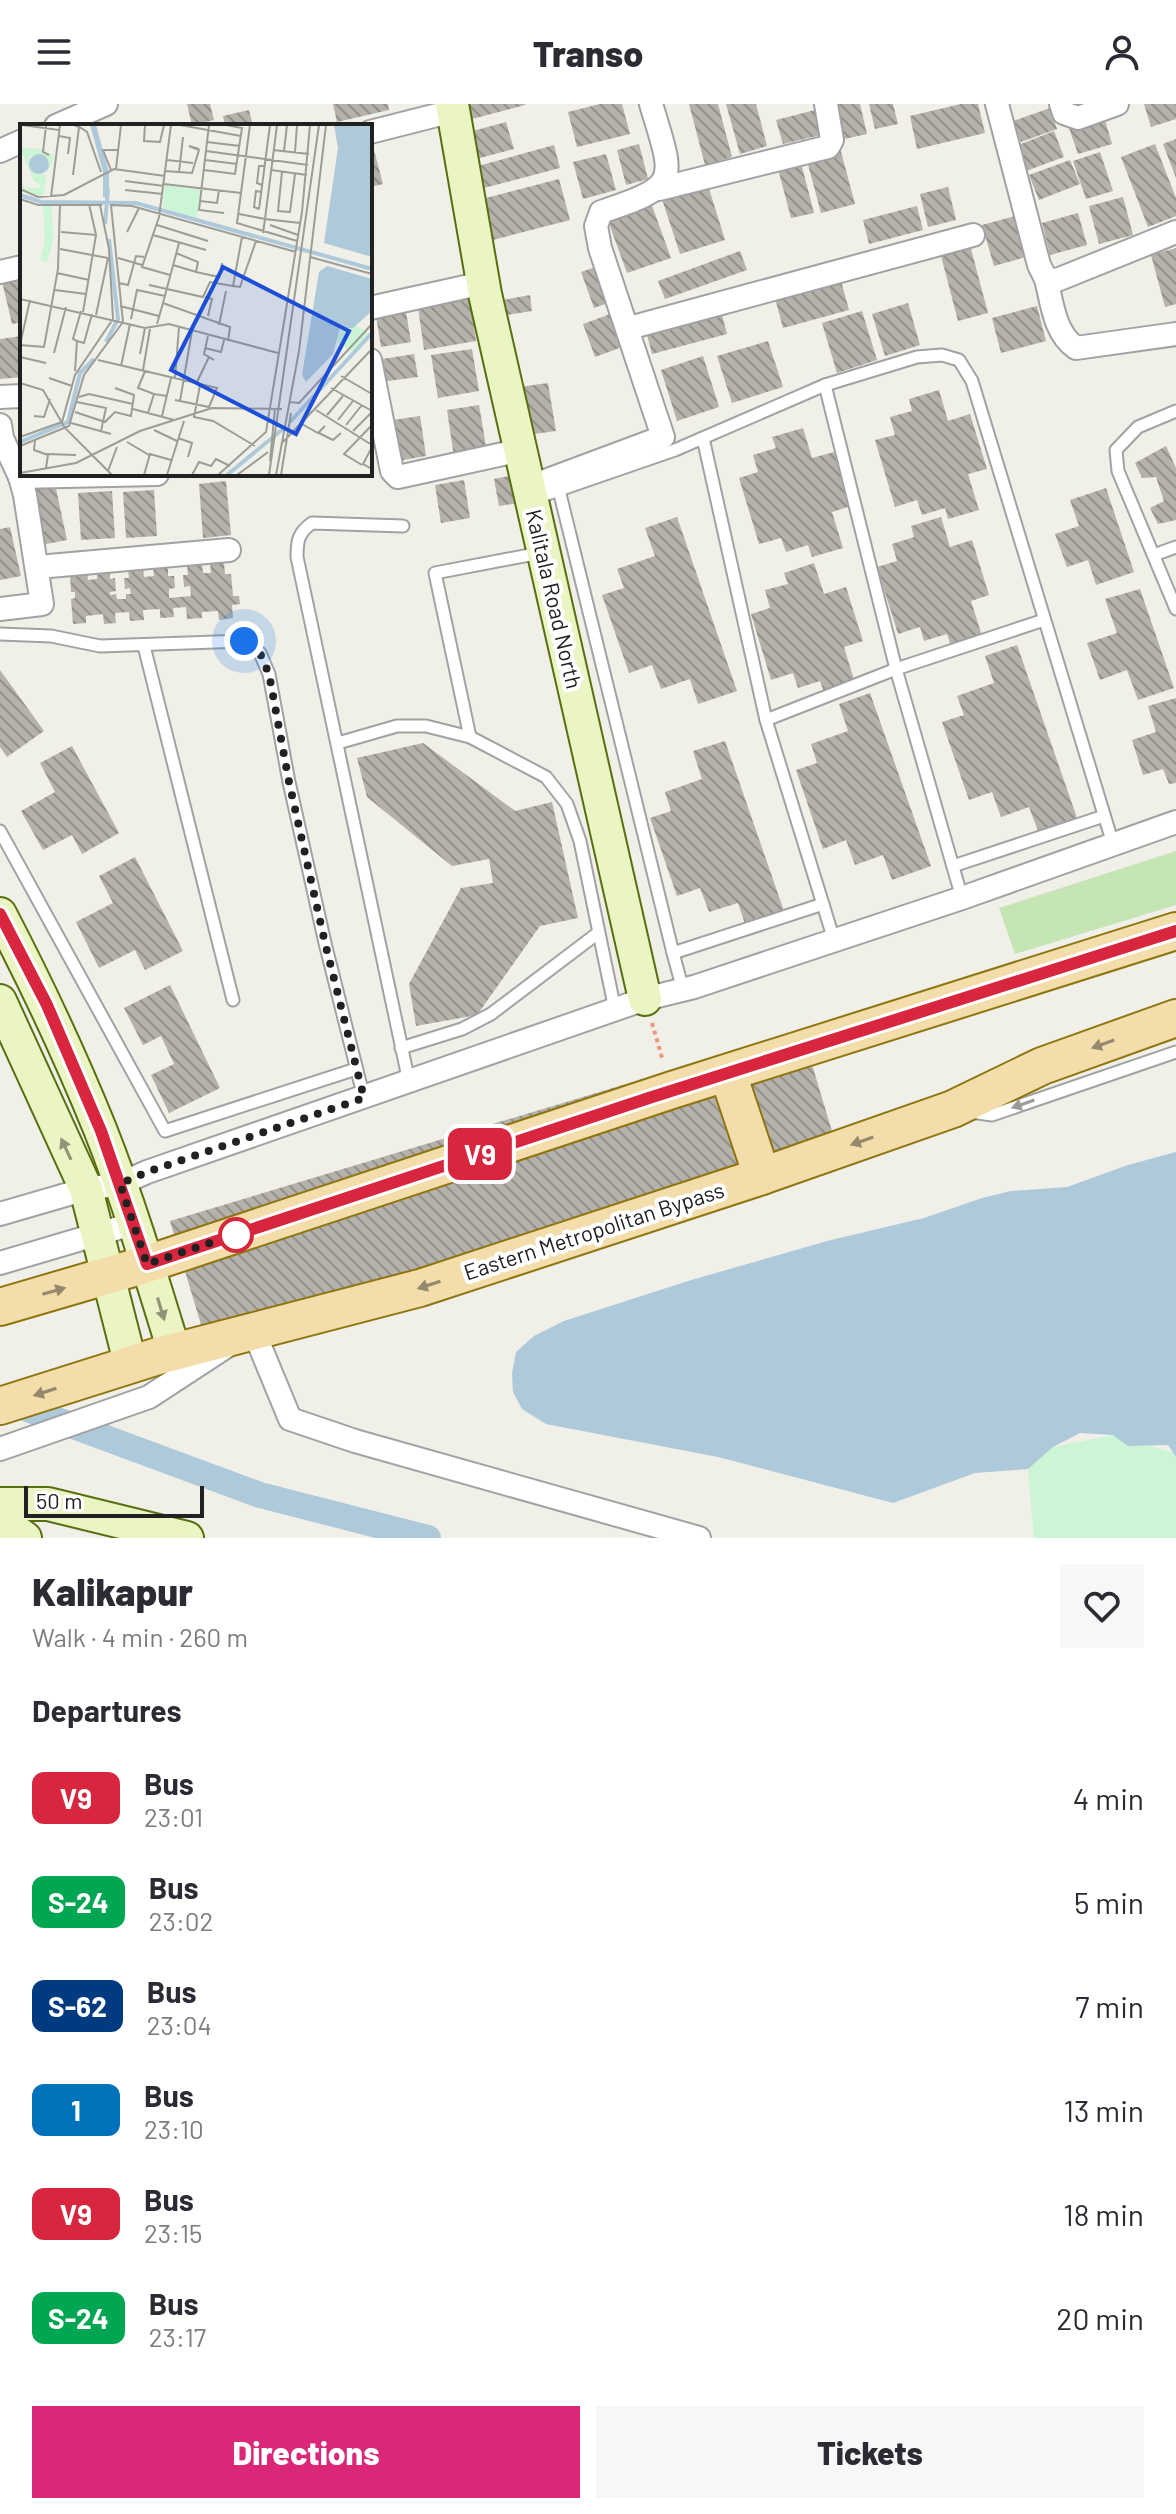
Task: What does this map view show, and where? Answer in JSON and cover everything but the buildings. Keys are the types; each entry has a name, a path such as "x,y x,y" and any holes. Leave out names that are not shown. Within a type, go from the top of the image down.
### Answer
{"main road":[{"name":"Kalitala Road North","path":"453,108 483,283 521,450 540,492 544,552 630,1005"},
{"path":"0,914 47,1005 101,1131 175,1354"},
{"path":"0,1307 147,1264 672,1090 1176,931"},
{"path":"0,1001 86,1189 131,1366"},
{"name":"Eastern Metropolitan Bypass","path":"0,1406 158,1356 420,1288 762,1176 953,1109 1042,1066 1176,1018"},
{"path":"728,1074 762,1176"},
{"path":"0,1504 48,1504 109,1528 187,1538"},
{"path":"0,1520 25,1538"}],"street":[{"path":"61,124 106,104"},
{"path":"651,104 667,158 667,174 659,189"},
{"path":"540,492 663,437 600,248 596,226 601,212 646,197 659,189 828,147 832,140 826,104"},
{"path":"997,104 1039,265 1046,279 1059,330 1067,342 1076,348 1176,334"},
{"path":"1061,104 1064,113 1078,118 1117,104"},
{"path":"372,131 453,108"},
{"path":"0,151 20,142"},
{"path":"1046,279 1057,280 1176,232"},
{"path":"629,328 973,235"},
{"path":"0,272 20,267"},
{"path":"372,308 483,283"},
{"path":"372,370 392,471 398,477 521,450"},
{"path":"0,397 20,396"},
{"path":"0,609 42,604 20,477 1,434"},
{"path":"20,477 66,476"},
{"path":"38,567 229,550"},
{"path":"0,1214 86,1189 120,1184 630,1005 962,898 1176,822"},
{"path":"0,1263 132,1224"},
{"path":"0,1449 149,1397 248,1334 290,1419 427,1462 699,1538"}],"lane":[{"path":"683,990 540,492 703,438 825,385 917,357 942,355 959,360 972,381 1113,844"},
{"path":"825,385 896,669 962,898"},
{"path":"1176,411 1138,427 1116,450 1118,471 1176,609"},
{"path":"703,438 766,720 834,940"},
{"path":"403,526 312,523 303,529 297,539 297,557 409,1083"},
{"path":"1154,555 1176,547"},
{"path":"470,737 435,573 544,552"},
{"path":"766,720 896,669 1044,620"},
{"path":"0,634 51,636 100,646 244,641 260,653 269,674 289,782 364,1098"},
{"path":"144,646 233,1000"},
{"path":"338,743 397,726 426,726 470,737 546,777 567,804 580,841 598,933 630,1005"},
{"path":"953,866 1104,816"},
{"path":"0,831 165,1131 356,1069"},
{"path":"673,953 823,904"},
{"path":"401,1048 462,1029 491,1014 598,933"},
{"path":"953,1109 992,1115 1176,1052"}],"path":[{"path":"630,1005 672,1090"}],"green space":[{"path":"1176,851 1176,905 1015,954 999,908"},
{"path":"1113,1435 1176,1454 1176,1538 1034,1538 1028,1469 1053,1447"}],"water":[{"path":"1176,1152 1176,1457 1168,1445 1128,1446 1113,1435 1080,1433 1053,1447 1028,1469 975,1473 893,1503 718,1457 546,1424 522,1409 513,1392 512,1373 516,1352 534,1336 564,1321 688,1281 827,1241 924,1218 982,1198 1011,1191 1067,1187"}],"waterway":[{"path":"3,1400 260,1495 428,1538"}],"bus line":[{"name":"V9","path":"0,914 47,1005 101,1131 147,1264 652,1097 1176,931"}],"route":[{"path":"236,1235 243,1232 147,1264 120,1184 364,1098 325,943 289,782 269,674 260,653 244,641"}]}
